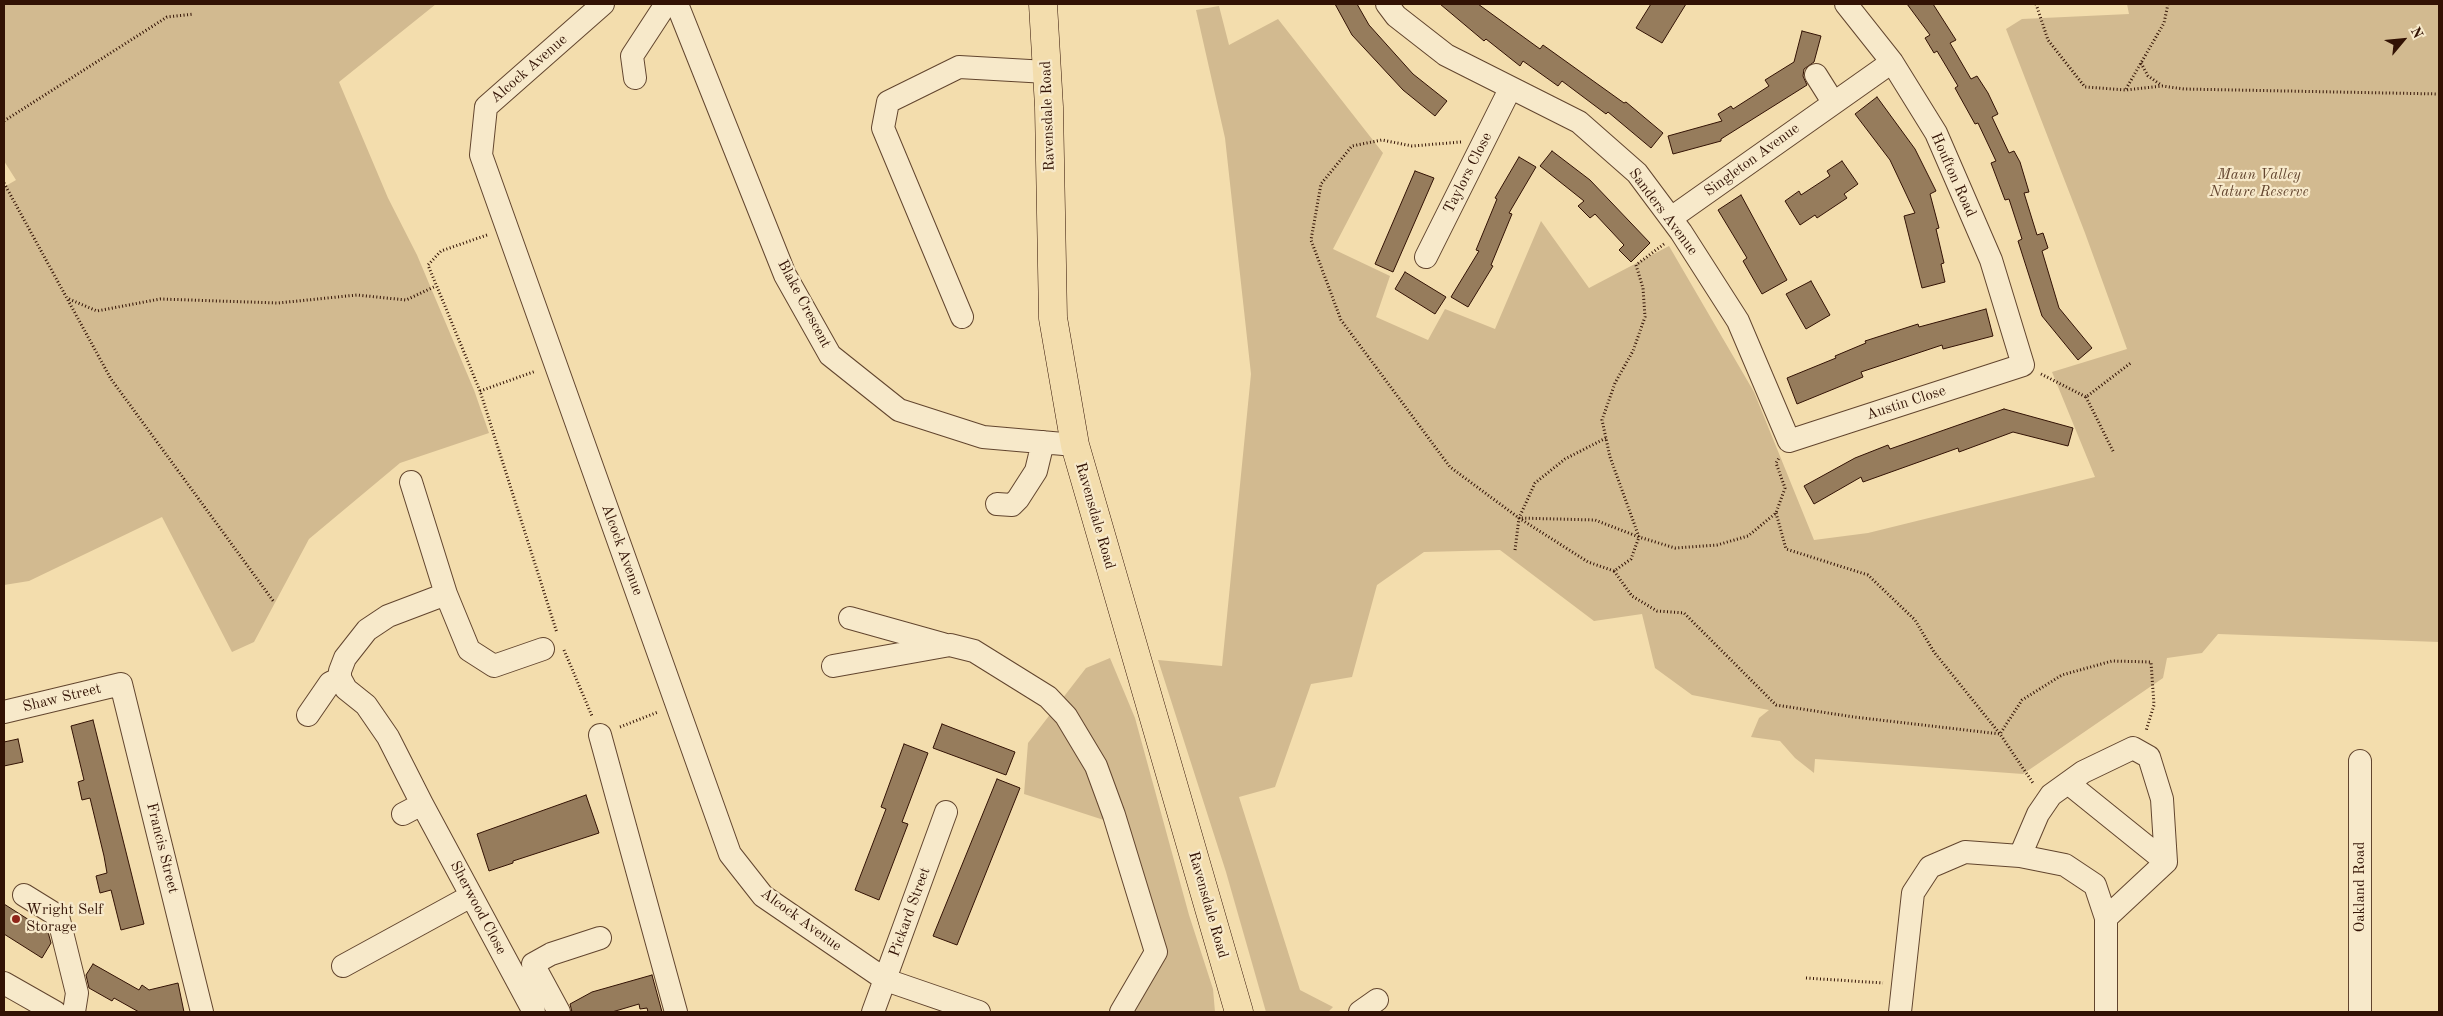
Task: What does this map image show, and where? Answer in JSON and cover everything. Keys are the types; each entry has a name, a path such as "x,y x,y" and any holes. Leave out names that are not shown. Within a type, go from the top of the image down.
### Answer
{"main road":[{"name":"Ravensdale Road","path":"1043,4 1047,72 1053,318 1075,445 1239,1012"}],"street":[{"name":"Alcock Avenue","path":"603,4 486,107 481,155 730,854 762,896 886,980 979,1012"},
{"path":"636,78 632,56 666,4"},
{"name":"Blake Crescent","path":"677,4 786,275 830,355 899,410 983,437 1075,445"},
{"name":"Sanders Avenue","path":"1387,4 1396,16 1446,55 1510,89 1579,122 1637,173 1676,225 1738,321 1789,440"},
{"name":"Houfton Road","path":"1846,4 1892,62 1936,133 1991,260 2023,365"},
{"name":"Singleton Avenue","path":"1676,225 1833,102 1892,62"},
{"path":"962,316 883,128 888,102 959,68 1047,72"},
{"path":"1816,74 1833,102"},
{"name":"Taylors Close","path":"1426,257 1510,89"},
{"name":"Austin Close","path":"1789,440 2023,365"},
{"path":"997,504 1012,505 1018,499 1036,471 1043,442"},
{"path":"410,482 446,594 469,650 494,666 555,644"},
{"path":"308,715 330,682 340,678 345,658 366,630 388,616 446,594"},
{"path":"850,618 974,651 1048,697 1066,716 1096,766 1114,815 1156,952 1120,1012"},
{"path":"833,666 950,645"},
{"name":"Sherwood Close","path":"340,678 346,689 366,705 388,737 413,809 471,896 524,1009"},
{"name":"Shaw Street","path":"4,712 121,684"},
{"name":"Francis Street","path":"121,684 202,1012"},
{"path":"600,735 676,1012"},
{"path":"2020,856 2038,814 2052,795 2083,772 2133,748 2150,757 2162,799 2166,862"},
{"name":"Oakland Road","path":"2360,761 2360,1012"},
{"path":"2068,783 2166,862"},
{"name":"Pickard Street","path":"874,1012 946,812"},
{"path":"1900,1012 1913,893 1930,867 1965,852 2020,856 2065,865 2095,885 2106,918 2106,1012"},
{"path":"2106,918 2166,862"},
{"path":"24,895 58,916 76,994 74,1012"},
{"path":"343,966 471,896"},
{"path":"559,1012 533,964 551,954 600,938"},
{"path":"4,982 54,1012"}],"path":[{"path":"2036,4 2048,40 2085,87 2126,90 2162,86 2184,89 2439,94"},
{"path":"2126,90 2164,23 2168,4"},
{"path":"4,121 167,16 194,14"},
{"path":"2141,63 2148,76 2162,86"},
{"path":"1484,141 1412,146 1382,140 1352,146 1322,184 1311,240 1341,320 1450,467 1519,518 1588,562 1614,571 1632,596 1657,610 1684,613 1776,705 1854,718 2000,734"},
{"path":"4,184 69,299 111,379 274,602"},
{"path":"1614,571 1631,559 1639,537 1610,457 1602,420 1614,383 1633,351 1645,318 1644,288 1636,265 1676,225"},
{"path":"507,229 441,251 428,265 480,391 555,644 600,735 678,704"},
{"path":"69,299 97,311 160,298 278,303 357,295 406,300 436,286"},
{"path":"2086,397 2132,362"},
{"path":"480,391 555,364"},
{"path":"2023,365 2086,397 2114,453"},
{"path":"1515,550 1519,518 1535,483 1565,459 1606,438"},
{"path":"1519,518 1595,520 1639,537 1675,548 1717,545 1748,536 1776,513 1785,488 1776,463 1789,440"},
{"path":"1776,513 1786,549 1868,576 1915,620 1934,652 2000,734 2047,801"},
{"path":"2000,734 2022,700 2062,675 2112,661 2150,662 2154,705 2140,752"},
{"path":"1806,978 1903,984"}],"green space":[{"path":"4,4 436,4 339,82 388,198 417,255 474,390 489,433 400,463 309,539 254,642 232,652 162,517 29,581 4,585 4,187 16,180 4,161"},
{"name":"Maun Valley Nature Reserve","path":"2127,4 2439,4 2439,642 2218,634 2202,653 2167,658 2163,678 2023,774 1815,759 1814,773 1795,758 1780,741 1751,737 1759,718 1769,710 1692,695 1655,668 1642,614 1594,621 1500,550 1424,552 1377,585 1352,677 1311,684 1275,787 1239,797 1300,990 1333,1007 1328,1012 1266,1012 1226,872 1158,660 1222,666 1251,374 1225,138 1196,10 1219,6 1229,45 1278,19 1383,153 1333,249 1390,276 1376,317 1428,340 1445,309 1495,329 1541,221 1589,288 1669,246 1754,392 1814,540 1868,533 2095,477 2052,372 2127,349 2085,233 2006,29 2022,19 2129,14"},
{"path":"1110,658 1135,718 1189,915 1213,989 1215,1012 1123,1012 1163,958 1116,824 1024,794 1028,743 1086,668"}],"building":[{"path":"1335,4 1357,4 1369,25 1413,74 1447,101 1435,116 1403,90 1352,35"},
{"path":"1440,4 1478,4 1540,49 1543,45 1624,103 1626,102 1663,133 1651,148 1608,112 1606,114 1562,81 1558,86 1523,61 1520,66 1486,39 1484,41"},
{"path":"1651,4 1686,4 1662,43 1636,28"},
{"path":"1907,4 1933,4 1956,40 1950,43 1971,79 1977,76 1988,93 1998,114 1992,117 2009,153 2014,151 2020,162 2029,192 2024,193 2037,235 2043,233 2048,248 2042,251 2059,308 2092,348 2078,360 2042,316 2018,241 2022,239 2009,199 2005,200 1991,163 1996,161 1978,123 1975,124 1955,88 1958,86 1937,51 1934,53 1925,38 1930,35"},
{"path":"1802,31 1821,36 1814,62 1804,69 1803,76 1807,85 1721,139 1721,141 1673,154 1668,136 1722,121 1718,114 1731,106 1733,109 1769,86 1765,80 1794,62"},
{"path":"1877,97 1915,149 1936,191 1930,194 1939,228 1936,229 1944,263 1941,264 1945,282 1922,288 1904,216 1915,213 1890,160 1855,114"},
{"path":"1552,151 1590,180 1650,243 1631,262 1619,250 1624,245 1595,214 1590,218 1578,206 1584,201 1540,166"},
{"path":"1519,157 1536,167 1509,213 1512,214 1491,265 1493,266 1468,307 1451,297 1479,251 1476,250 1497,199 1495,198"},
{"path":"1842,161 1858,184 1844,194 1847,198 1817,218 1815,215 1800,225 1785,201 1799,191 1801,195 1830,176 1827,171"},
{"path":"1415,171 1434,178 1393,272 1375,264"},
{"path":"1741,195 1787,280 1762,294 1743,261 1747,258 1718,210"},
{"path":"1405,272 1446,297 1435,314 1395,289"},
{"path":"1811,281 1830,315 1806,329 1786,294"},
{"path":"1986,309 1993,336 1943,349 1942,345 1861,372 1863,377 1797,404 1787,378 1836,358 1835,356 1866,343 1865,341 1918,324 1919,327"},
{"path":"2004,409 2073,428 2068,446 2013,432 1959,452 1958,448 1863,482 1861,477 1814,504 1804,486 1855,458 1888,445 1890,449"},
{"path":"93,720 144,924 121,930 111,890 100,893 96,876 107,873 104,856 90,798 82,800 78,782 84,780 71,726"},
{"path":"942,724 1015,752 1006,775 933,748"},
{"path":"18,739 23,762 4,766 4,742"},
{"path":"904,744 928,753 902,822 908,824 879,900 855,890 886,809 881,807"},
{"path":"997,779 1020,788 957,945 933,936"},
{"path":"586,795 599,833 513,861 513,863 489,871 477,834"},
{"name":"Wright Self Storage","path":"4,904 48,932 51,943 42,958 4,934"},
{"path":"93,964 139,990 142,985 149,990 178,983 184,1012 139,1012 114,998 112,1001 89,988 86,975"},
{"path":"652,975 662,1012 648,1012 647,1008 640,1009 639,1004 612,1012 572,1012 570,1004 592,992"}],"place":[{"name":"Wright Self Storage","path":"16,919"}]}
